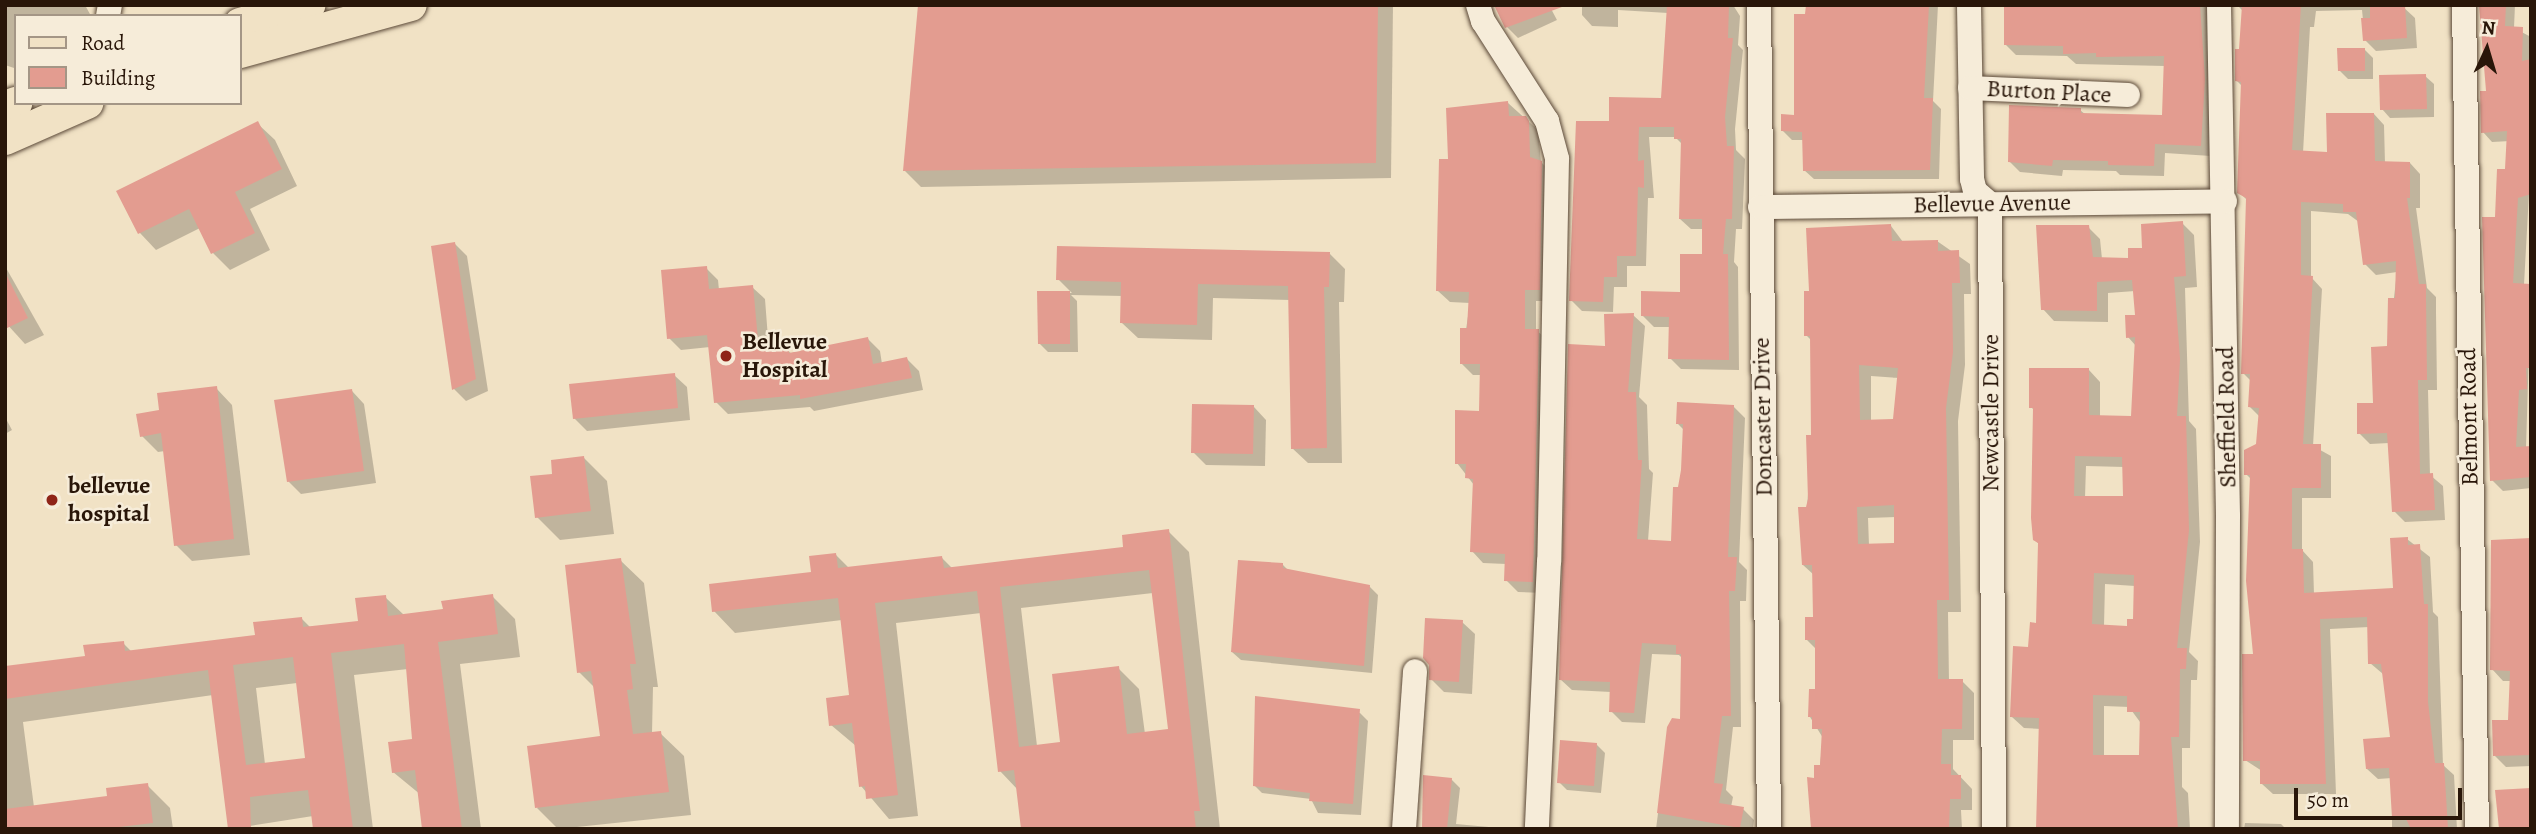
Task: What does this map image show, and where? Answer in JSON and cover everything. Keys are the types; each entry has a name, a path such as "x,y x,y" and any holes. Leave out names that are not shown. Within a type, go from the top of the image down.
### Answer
{"main road":[{"path":"242,23 309,5"},
{"path":"242,51 411,5"},
{"path":"5,139 82,105"}],"street":[{"path":"1478,5 1482,22 1547,121 1557,159 1549,561 1537,829"},
{"name":"Doncaster Drive","path":"1759,5 1769,829"},
{"path":"1969,5 1972,179 1975,191 1990,204"},
{"name":"Sheffield Road","path":"2219,5 2225,201 2227,829"},
{"name":"Belmont Road","path":"2464,5 2477,829"},
{"name":"Burton Place","path":"1970,88 2128,95"},
{"name":"Bellevue Avenue","path":"1760,207 2225,201"},
{"name":"Newcastle Drive","path":"1990,204 1994,829"},
{"path":"1404,829 1415,671"}],"building":[{"path":"918,5 1378,5 1376,163 903,171"},
{"path":"1494,5 1562,5 1562,7 1505,28"},
{"path":"1667,5 1729,5 1728,38 1733,38 1725,117 1727,146 1734,146 1732,219 1726,219 1723,254 1728,254 1729,360 1668,359 1669,317 1641,316 1641,291 1680,292 1680,254 1702,254 1702,219 1679,219 1681,139 1674,139 1674,127 1639,127 1638,161 1644,160 1644,188 1638,187 1636,256 1617,256 1617,277 1604,277 1603,302 1569,301 1576,121 1609,121 1609,97 1661,98"},
{"path":"1806,5 1929,5 1924,98 1933,98 1930,170 1803,171 1802,132 1781,131 1781,114 1794,115 1794,14 1805,14"},
{"path":"2004,5 2200,5 2205,79 2201,146 2155,144 2154,166 2108,165 2108,161 2053,160 2052,166 2008,162 2009,105 2081,108 2081,113 2162,115 2164,56 2096,57 2096,53 2063,54 2063,46 2004,45"},
{"path":"2242,5 2301,5 2292,150 2327,152 2326,113 2374,113 2375,161 2410,162 2410,198 2407,198 2419,284 2426,284 2427,380 2418,380 2420,474 2433,473 2435,510 2392,512 2387,433 2357,434 2357,403 2373,403 2371,347 2387,346 2388,298 2395,298 2396,261 2363,265 2356,212 2343,212 2343,204 2301,202 2301,275 2313,276 2303,444 2321,444 2321,488 2292,488 2292,549 2303,549 2304,593 2393,588 2390,538 2408,537 2408,545 2420,544 2424,604 2428,604 2428,702 2435,763 2444,763 2448,829 2411,829 2405,817 2392,818 2389,768 2366,769 2363,739 2390,737 2381,664 2368,664 2367,617 2320,619 2326,784 2260,784 2260,761 2243,761 2242,654 2253,654 2246,581 2250,475 2244,475 2244,450 2256,444 2259,408 2248,407 2250,374 2241,374 2246,198 2237,193 2241,82 2235,81 2235,49 2239,49"},
{"path":"2405,5 2407,38 2363,41 2361,18 2370,18 2370,7"},
{"path":"2479,5 2506,5 2505,26 2523,27 2522,61 2531,59 2531,194 2518,198 2513,283 2531,284 2531,368 2526,368 2527,389 2519,390 2516,447 2531,446 2531,477 2490,481 2482,217 2495,217 2497,169 2505,169 2507,131 2481,133 2480,91 2486,91"},
{"path":"2337,48 2365,48 2365,71 2338,71"},
{"path":"2426,74 2427,109 2380,110 2379,75"},
{"path":"1508,101 1509,116 1526,116 1529,121 1530,157 1542,161 1540,290 1525,290 1525,329 1539,329 1533,582 1504,581 1505,554 1470,552 1473,479 1465,478 1466,464 1455,464 1455,410 1479,411 1480,364 1460,364 1460,328 1467,328 1469,292 1436,291 1439,159 1448,159 1446,108"},
{"path":"258,121 282,169 235,192 255,233 211,254 189,209 138,234 116,191"},
{"path":"2183,221 2186,276 2174,277 2180,359 2177,416 2186,416 2189,530 2177,648 2187,648 2186,669 2180,669 2179,737 2171,737 2178,829 2036,829 2039,718 2010,717 2013,646 2028,647 2030,622 2036,623 2038,543 2033,540 2031,518 2033,408 2029,408 2029,368 2089,368 2089,415 2131,416 2135,337 2126,338 2125,315 2135,315 2132,280 2097,282 2097,311 2041,310 2036,225 2089,225 2093,257 2128,258 2128,248 2142,248 2141,224","holes":["2075,456 2122,457 2123,496 2074,496","2094,573 2134,575 2133,619 2127,619 2127,626 2092,624","2093,695 2127,696 2127,712 2140,712 2139,755 2093,755"]},
{"path":"1891,224 1892,241 1938,240 1938,251 1959,250 1960,283 1952,283 1953,352 1946,408 1949,600 1937,600 1938,679 1963,679 1962,729 1942,729 1941,764 1951,764 1951,775 1961,775 1961,799 1950,799 1949,829 1811,829 1807,777 1814,778 1814,765 1820,765 1822,729 1812,729 1812,717 1808,717 1809,689 1815,689 1815,640 1805,640 1805,617 1813,617 1812,565 1802,565 1798,507 1806,507 1808,499 1806,435 1811,435 1810,336 1804,336 1804,291 1809,291 1806,228","holes":["1859,365 1898,368 1893,419 1860,420","1894,505 1894,543 1858,544 1857,507"]},
{"path":"455,242 476,379 452,390 431,246"},
{"path":"1057,246 1330,252 1329,287 1324,287 1327,448 1291,449 1288,286 1198,284 1197,325 1120,323 1121,282 1056,280"},
{"path":"707,266 709,289 753,285 759,351 788,348 789,353 868,337 873,364 907,357 912,378 800,399 800,395 714,403 707,335 667,339 661,270"},
{"path":"5,272 28,318 5,329"},
{"path":"1037,291 1070,291 1070,344 1038,344"},
{"path":"1634,313 1628,392 1636,392 1638,460 1642,460 1637,539 1671,541 1673,487 1678,487 1681,470 1683,424 1676,424 1677,402 1734,405 1728,557 1737,557 1735,591 1729,591 1731,716 1722,716 1714,783 1723,784 1719,803 1744,807 1740,828 1657,813 1667,727 1672,718 1680,719 1681,654 1676,654 1676,645 1642,643 1634,713 1609,712 1610,682 1559,680 1568,344 1605,346 1604,314"},
{"path":"675,373 678,408 573,419 569,384"},
{"path":"217,386 234,539 174,546 161,433 140,437 136,414 159,410 157,393"},
{"path":"352,389 364,471 287,482 274,400"},
{"path":"1192,404 1254,405 1253,454 1191,453"},
{"path":"584,456 591,511 535,518 530,476 552,474 551,460"},
{"path":"1169,529 1200,811 1194,811 1196,829 1021,829 1014,770 998,772 977,591 875,603 898,795 866,799 865,786 859,787 852,723 829,726 826,698 849,695 838,598 712,612 709,584 811,572 809,556 836,553 838,568 942,556 944,568 1123,547 1122,535","holes":["1149,570 1168,729 1127,734 1119,666 1052,674 1060,742 1019,747 1000,587"]},
{"path":"2531,538 2531,755 2493,756 2492,720 2508,720 2510,671 2490,670 2491,540"},
{"path":"621,558 636,664 630,664 633,689 627,690 633,734 661,731 669,792 535,808 527,746 600,736 591,671 577,673 565,565"},
{"path":"1238,560 1283,563 1283,568 1370,585 1364,666 1231,652"},
{"path":"493,594 498,634 438,642 462,829 422,829 415,770 392,773 388,742 412,739 404,644 331,653 353,829 313,829 308,790 250,797 251,829 228,829 208,670 5,699 5,666 85,656 83,645 124,641 125,651 255,635 253,622 302,617 303,627 358,621 355,598 386,595 388,616 443,609 441,601","holes":["293,657 305,758 246,765 233,665"]},
{"path":"1425,618 1463,620 1459,682 1429,680 1429,665 1423,658"},
{"path":"1255,696 1360,709 1353,804 1309,801 1310,793 1253,786"},
{"path":"1560,740 1597,743 1594,786 1557,783"},
{"path":"1423,775 1452,778 1447,829 1422,829"},
{"path":"148,783 153,823 102,829 5,829 5,809 107,796 106,788"},
{"path":"2531,788 2531,829 2499,829 2495,790"}],"place":[{"name":"Bellevue Hospital","path":"726,356"},
{"name":"bellevue hospital","path":"52,500"}]}
